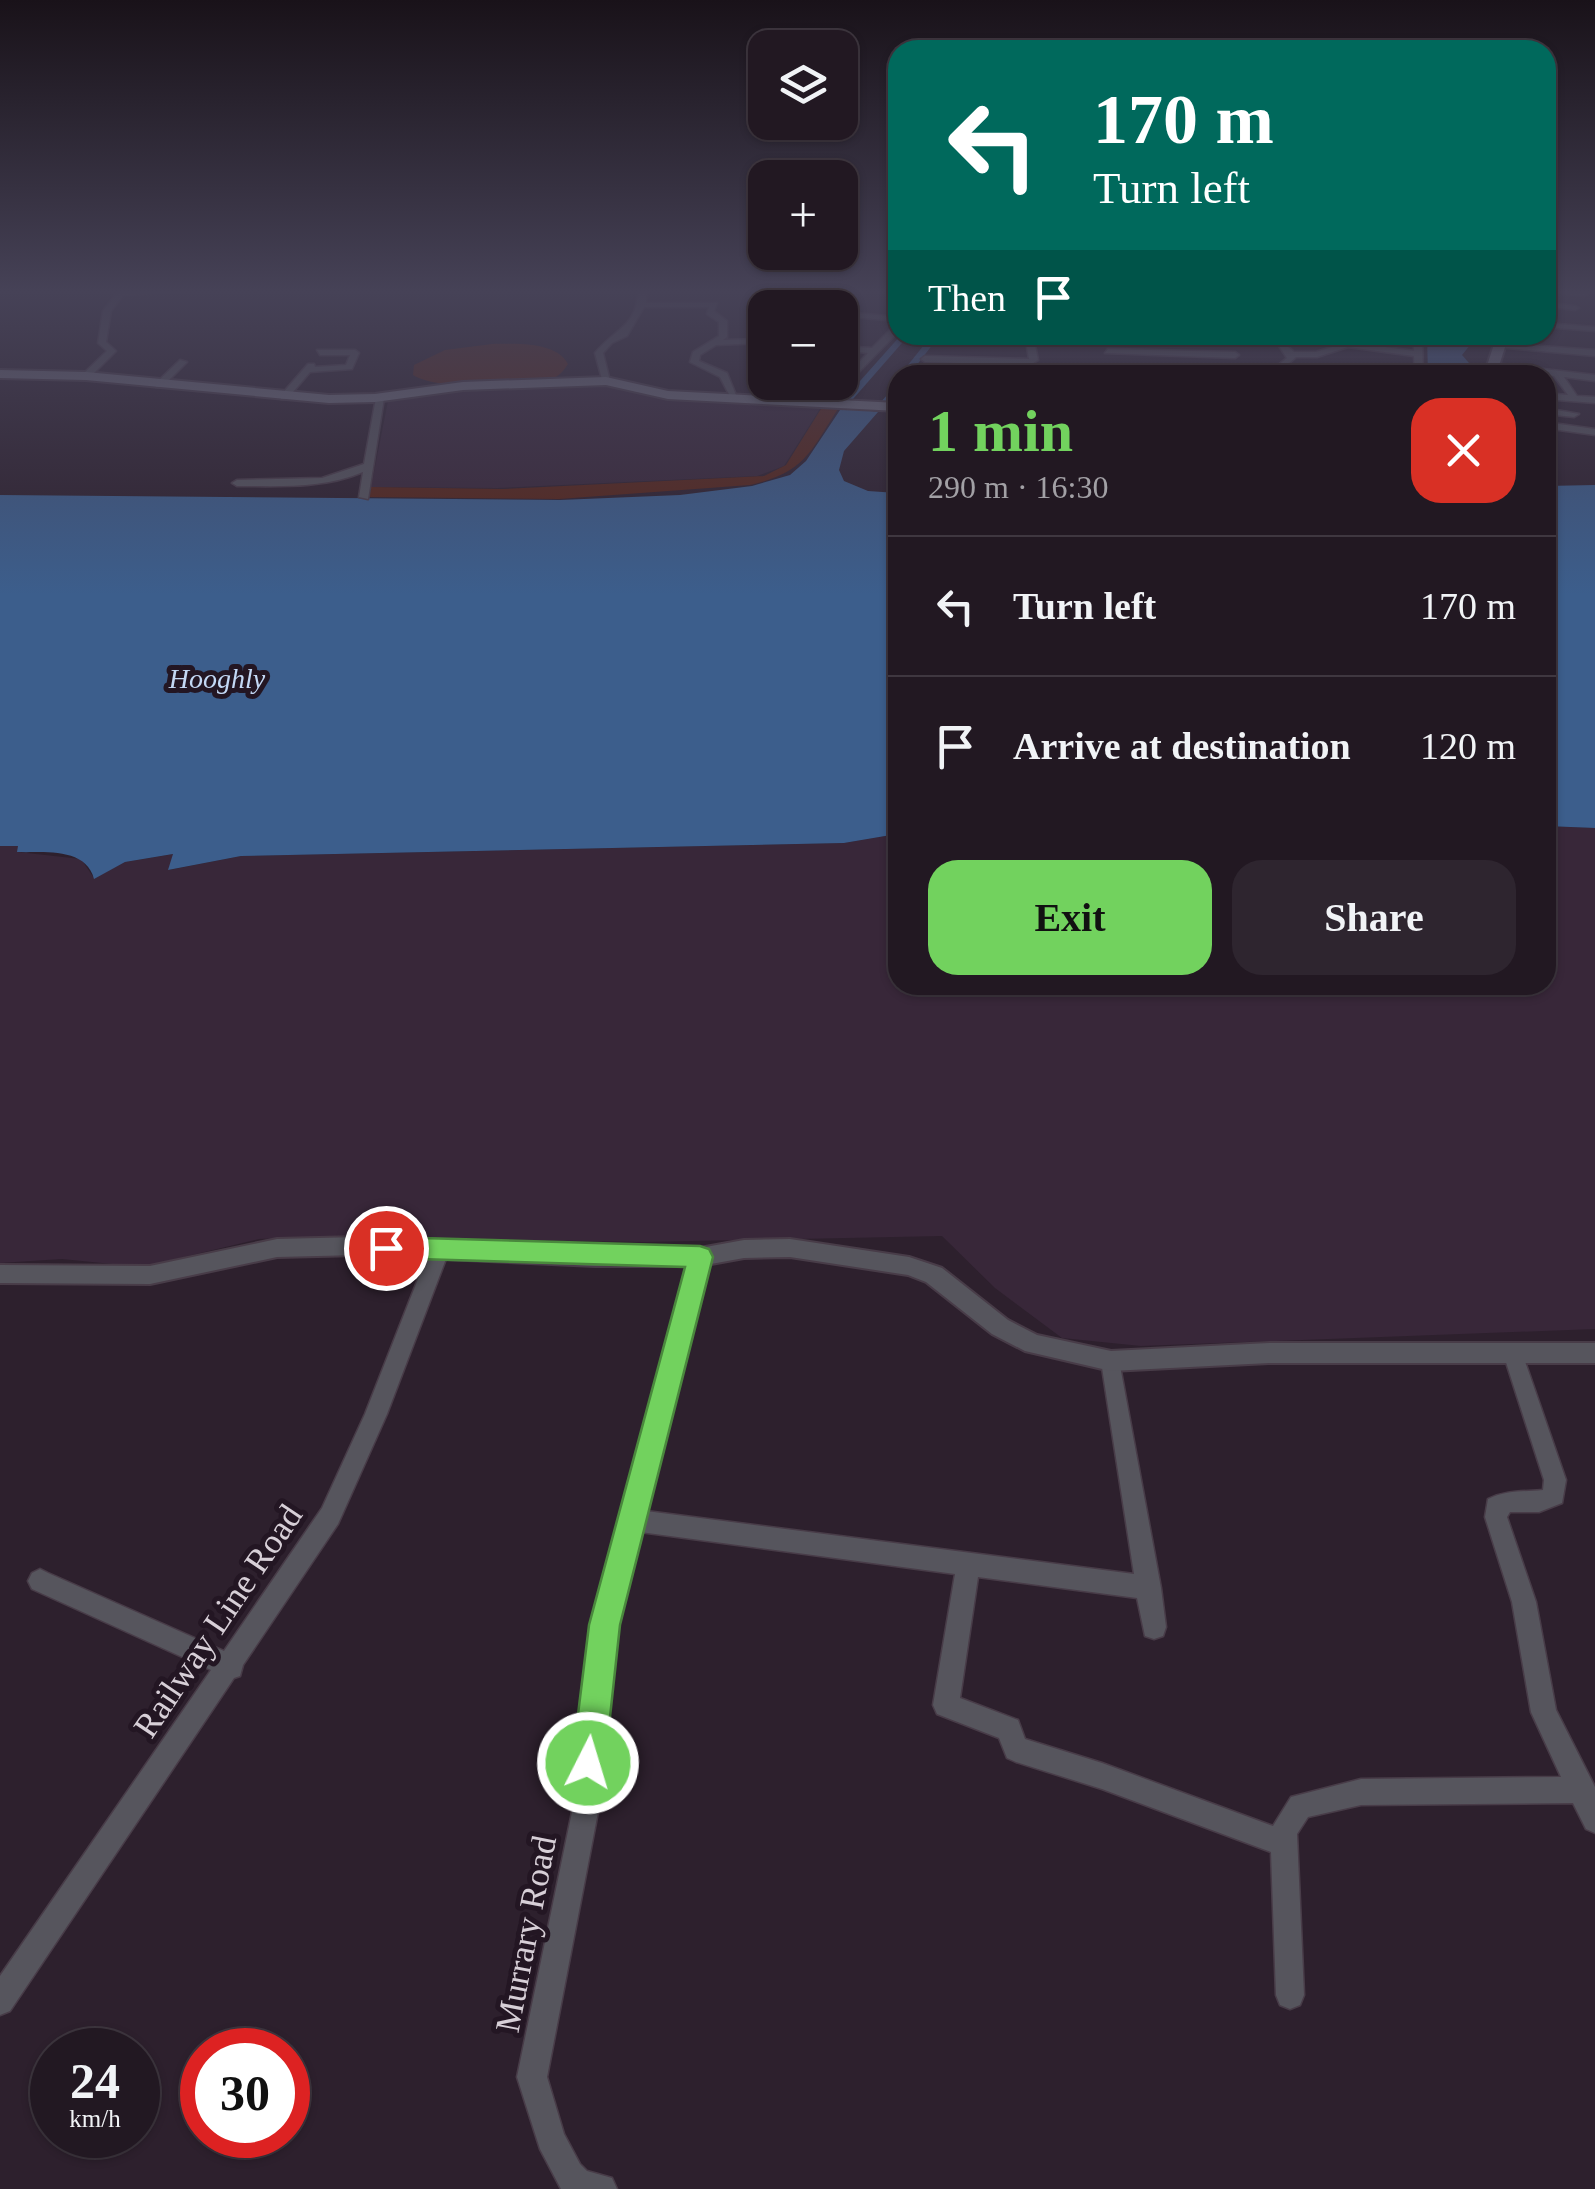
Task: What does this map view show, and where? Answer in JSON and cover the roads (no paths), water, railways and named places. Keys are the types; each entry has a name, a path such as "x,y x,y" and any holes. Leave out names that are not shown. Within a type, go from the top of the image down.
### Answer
{"main road":[{"path":"229,391 380,398 423,391"},
{"path":"647,391 888,407"}],"street":[{"path":"284,396 289,391"},
{"path":"732,391 735,398"},
{"path":"840,403 844,391"},
{"path":"1569,391 1574,398"},
{"path":"1556,397 1595,400"},
{"path":"364,497 380,398"},
{"path":"1556,412 1574,414"},
{"path":"1556,427 1595,432"},
{"path":"236,483 293,482 355,474 370,465"},
{"path":"0,1274 150,1276 277,1248 359,1246 700,1257 744,1249 790,1248 909,1266 934,1275 1000,1327 1033,1344 1110,1360 1269,1353 1595,1353"},
{"name":"Railway Line Road","path":"0,2001 232,1667 330,1516 376,1414 439,1250"},
{"name":"Murrary Road","path":"601,2189 580,2185 568,2174 542,2116 532,2077 585,1812 595,1686 629,1520 700,1257"},
{"path":"1514,1354 1555,1480 1554,1496 1543,1503 1504,1501 1496,1506 1496,1517 1524,1602 1544,1712 1591,1807"},
{"path":"1110,1360 1154,1627"},
{"path":"629,1520 1149,1588"},
{"path":"968,1564 946,1705 1009,1729 1016,1749 1102,1776 1284,1844"},
{"path":"40,1581 232,1667"},
{"path":"1290,1995 1284,1831 1300,1806 1360,1792 1591,1807"}],"water":[{"name":"Hooghly","path":"842,407 878,412 844,451 839,470 844,481 868,491 888,492 888,836 844,843 241,856 168,870 173,854 125,862 94,879 82,861 73,857 17,852 18,846 0,846 0,495 560,500 680,495 752,486 790,475 806,461"},
{"path":"1595,485 1595,828 1556,826 1556,486"}],"waterway":[{"path":"856,391 847,401 881,407 888,398"}]}
